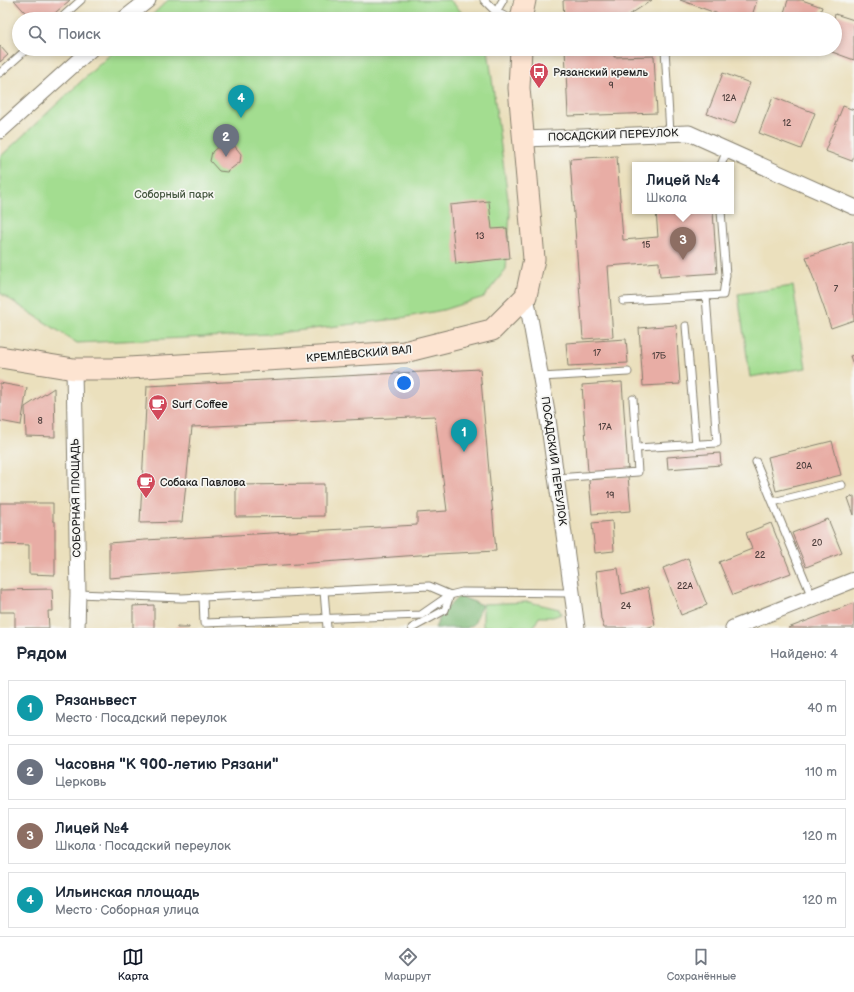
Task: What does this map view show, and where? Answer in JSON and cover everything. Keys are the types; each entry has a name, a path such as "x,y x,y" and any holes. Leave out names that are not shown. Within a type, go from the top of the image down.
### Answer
{"main road":[{"path":"522,12 525,0"},
{"path":"521,56 520,88 534,259 526,296"},
{"name":"КРЕМЛЁВСКИЙ ВАЛ","path":"0,357 74,369 111,369 404,352 492,330 526,296"},
{"path":"0,343 74,369"}],"street":[{"path":"133,12 148,0"},
{"path":"0,131 83,56"},
{"name":"ПОСАДСКИЙ ПЕРЕУЛОК","path":"524,138 689,133 854,207"},
{"name":"ПОСАДСКИЙ ПЕРЕУЛОК","path":"526,296 547,412 577,628"},
{"name":"СОБОРНАЯ ПЛОЩАДЬ","path":"74,369 78,594 77,628"},
{"path":"733,628 812,598 854,580"}],"lane":[{"path":"68,12 81,0"},
{"path":"484,0 496,12 502,0"},
{"path":"0,73 19,56"},
{"path":"665,56 670,133"},
{"path":"722,162 727,150"},
{"path":"623,301 722,295 726,275 722,214"},
{"path":"637,448 717,443 706,296"},
{"path":"686,326 696,445"},
{"path":"541,377 628,372"},
{"path":"557,478 638,472 633,400"},
{"path":"756,462 812,598"},
{"path":"773,502 842,485"},
{"path":"78,594 182,598 429,586 450,595"},
{"path":"324,591 327,628"},
{"path":"203,597 204,626 326,618 421,614 450,595 462,592 572,593"},
{"path":"412,628 445,610 450,595"}],"green space":[{"path":"168,0 450,0 461,12 155,12"},
{"name":"Соборный парк","path":"108,56 489,56 510,214 506,269 484,297 443,310 396,319 270,334 77,343 0,293 0,157"},
{"path":"793,286 806,368 750,377 738,294"},
{"path":"459,596 482,605 474,624 467,628 435,628 442,613"},
{"path":"529,602 559,609 561,614 553,617 539,617 533,628 516,628 515,626 483,627 483,604"}],"building":[{"path":"14,0 70,0 56,12 25,12"},
{"path":"652,0 634,12 564,12 563,1"},
{"path":"680,0 757,0 753,12 713,12"},
{"path":"788,0 802,0 822,7 820,12 784,12"},
{"path":"842,16 854,20 854,60 842,56"},
{"path":"0,46 8,55 0,62"},
{"path":"565,56 654,56 657,113 568,116"},
{"path":"723,73 750,83 735,124 707,114"},
{"path":"773,97 815,113 801,149 759,133"},
{"path":"843,106 854,110 854,155 852,161 825,151"},
{"path":"223,142 233,144 241,154 240,162 227,172 219,171 210,161 212,152"},
{"path":"617,156 623,240 658,237 656,214 713,214 717,273 660,277 659,262 608,266 613,337 583,339 570,159"},
{"path":"489,201 492,229 507,228 510,258 456,264 450,205"},
{"path":"853,241 854,320 831,328 806,257"},
{"path":"676,325 680,384 643,386 639,328"},
{"path":"626,339 628,363 568,366 566,343"},
{"path":"854,355 854,367 850,356"},
{"path":"480,369 496,551 419,555 109,578 109,543 417,525 417,513 447,511 435,416 192,427 182,522 140,523 147,386"},
{"path":"622,382 628,470 588,472 582,385"},
{"path":"0,383 27,388 21,425 0,421"},
{"path":"54,388 55,437 26,436 25,407"},
{"path":"832,441 841,475 776,491 768,457"},
{"path":"720,453 721,465 668,469 667,457"},
{"path":"628,476 631,511 592,514 589,480"},
{"path":"324,484 324,516 236,517 236,485"},
{"path":"854,496 854,515 848,498"},
{"path":"0,503 53,503 53,521 55,521 55,575 29,574 29,545 0,544"},
{"path":"828,519 842,553 806,567 792,533"},
{"path":"612,521 614,551 595,553 592,523"},
{"path":"771,523 791,573 733,595 719,562 752,549 746,533"},
{"path":"688,558 707,605 681,615 663,568"},
{"path":"618,568 622,594 648,587 655,625 646,628 604,628 601,619 596,571"},
{"path":"52,589 53,611 48,611 49,628 15,628 15,612 0,612 0,590"},
{"path":"854,603 854,628 788,628"},
{"path":"154,605 154,628 133,628 133,606"},
{"path":"177,626 189,627 189,628 177,628"}],"place":[{"name":"Рязанский кремль","path":"539,89"},
{"name":"Ильинская площадь","path":"241,118"},
{"name":"Часовня \"К 900-летию Рязани\"","path":"226,157"},
{"name":"Лицей №4","path":"683,260"},
{"name":"Surf Coffee","path":"158,421"},
{"name":"Рязаньвест","path":"464,452"},
{"name":"Собака Павлова","path":"146,499"}]}
